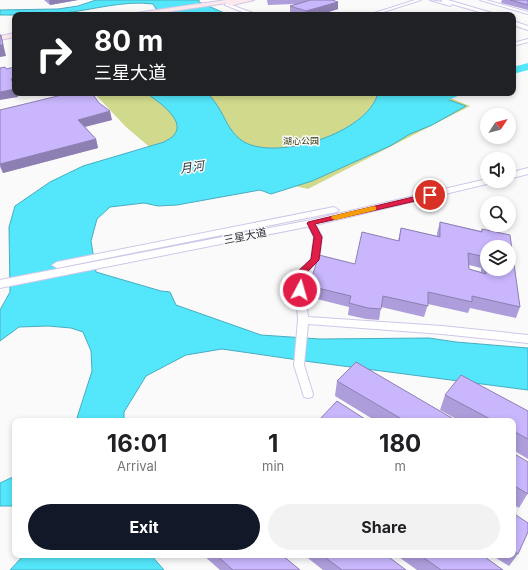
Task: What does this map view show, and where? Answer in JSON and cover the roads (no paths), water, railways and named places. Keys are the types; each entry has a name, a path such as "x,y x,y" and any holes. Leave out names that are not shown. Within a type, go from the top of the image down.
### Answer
{"main road":[{"path":"168,12 237,0"},
{"path":"217,4 251,0"},
{"path":"0,34 12,32"},
{"path":"0,38 12,36"}],"street":[{"path":"380,12 419,0"},
{"path":"432,0 474,12"},
{"path":"444,0 486,12"},
{"path":"482,0 528,13"},
{"path":"475,9 503,0"},
{"path":"226,4 246,12"},
{"path":"516,21 528,24"},
{"path":"516,24 528,28"},
{"path":"516,44 528,40"},
{"path":"516,169 528,166"},
{"path":"516,174 528,171"},
{"name":"三星大道","path":"0,284 382,201 480,178"},
{"name":"三星大道","path":"0,278 311,223 480,183"},
{"path":"308,394 299,365 303,334 303,320 299,275 315,260 318,237 311,223"},
{"path":"303,320 442,330 528,339"}],"water":[{"path":"96,0 199,0 199,2 222,12 158,12 153,4 131,3 75,12 12,12 12,15 0,15 0,10 58,9 78,6"},
{"path":"150,96 210,96 230,128 240,139 244,142 259,147 278,148 320,140 340,131 358,120 371,107 376,96 438,96 466,106 432,125 410,134 390,146 312,181 271,194 260,190 177,205 158,206 144,203 110,207 97,219 91,241 96,272 161,291 170,292 176,305 261,335 320,339 429,338 456,342 528,348 528,390 222,349 186,355 146,376 124,412 124,418 77,418 92,371 91,351 83,332 71,328 48,326 19,327 0,341 0,310 10,292 9,227 15,206 50,182 83,166 164,142 171,138 177,129 177,123 163,105"},
{"path":"12,477 12,506 0,506 0,483"},
{"path":"21,558 154,558 164,570 10,570"}],"waterway":[{"name":"月河","path":"516,70 528,66"},
{"name":"月河","path":"418,108 447,96"}],"park label":[{"name":"湖心公园","path":"301,140"}]}
